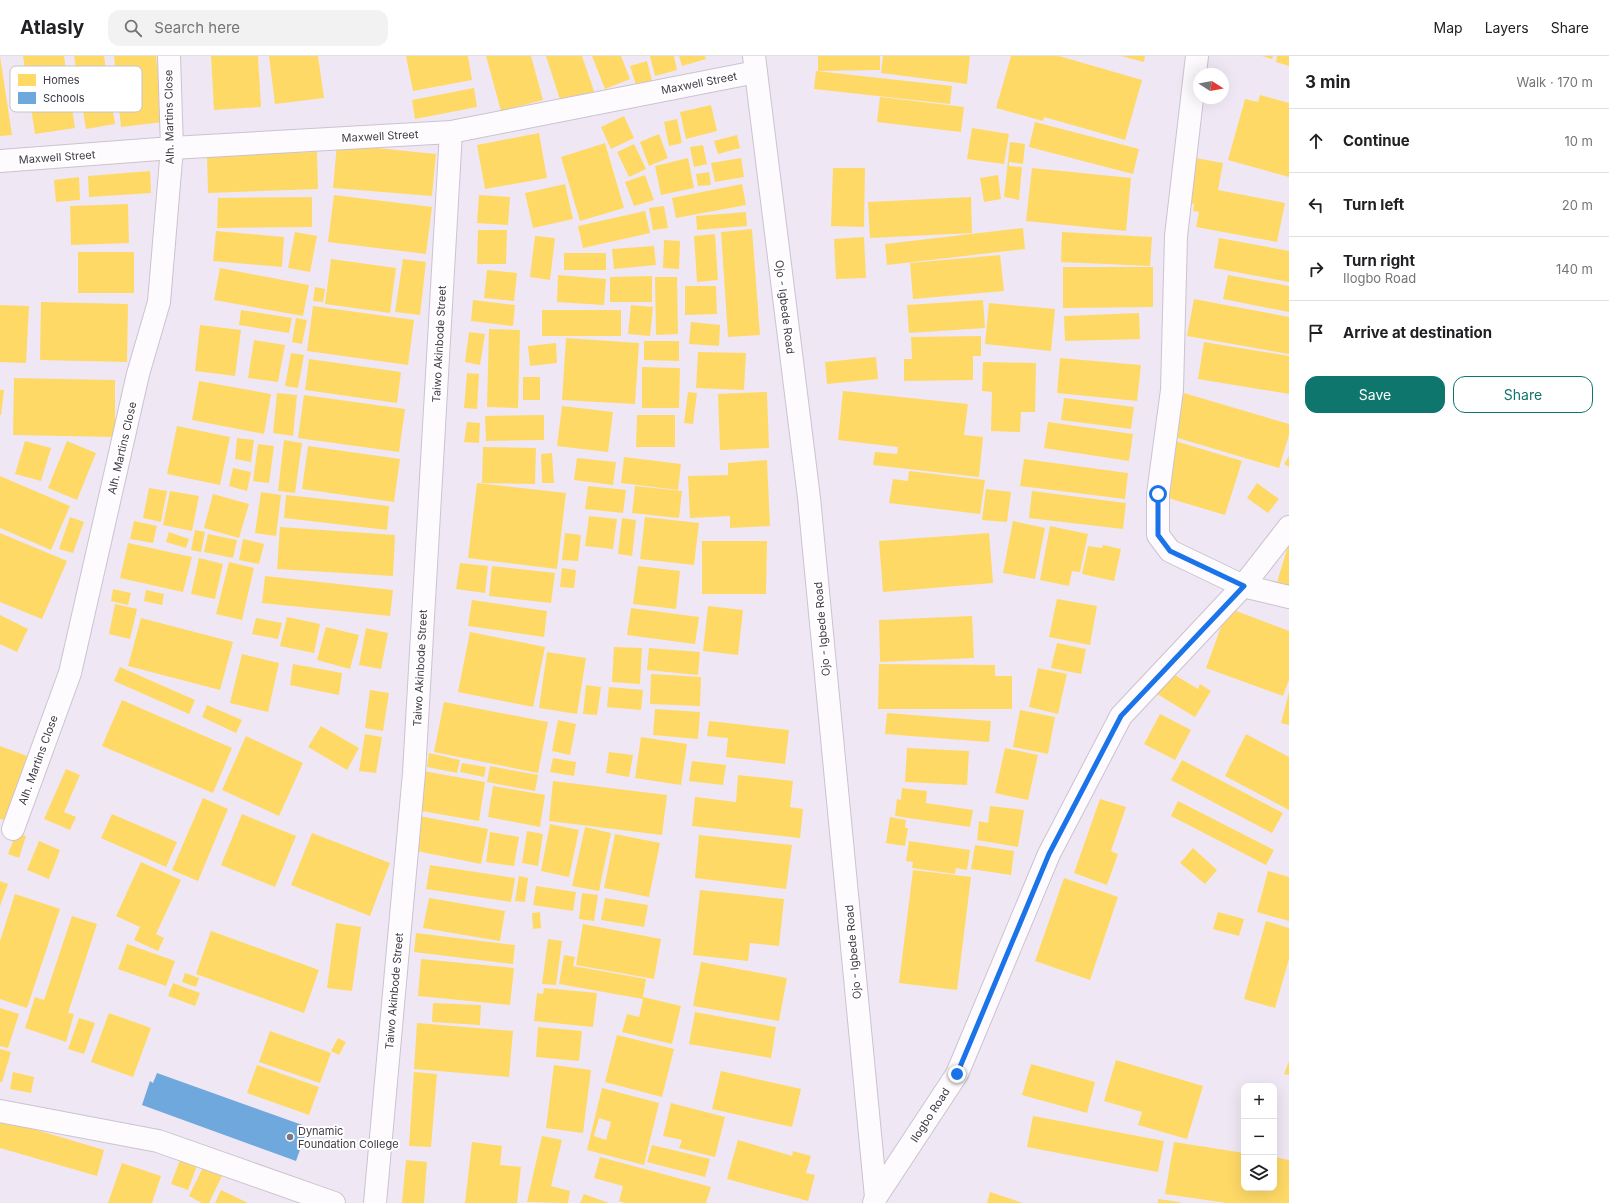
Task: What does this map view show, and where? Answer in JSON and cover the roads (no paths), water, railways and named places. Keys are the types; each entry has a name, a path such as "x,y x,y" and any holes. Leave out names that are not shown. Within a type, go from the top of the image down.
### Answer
{"street":[{"name":"Alh. Martins Close","path":"13,829 70,673 138,374 159,302 172,148 168,56"},
{"path":"1197,56 1176,236 1172,390 1158,494 1158,535 1170,551 1244,586 1289,597"},
{"name":"Maxwell Street","path":"0,161 172,148 451,132 755,64"},
{"name":"Ojo - Igbede Road","path":"755,64 809,498 875,1200"},
{"name":"Taiwo Akinbode Street","path":"375,1203 414,773 451,132"},
{"name":"Ilogbo Road","path":"875,1200 957,1074 1049,854 1121,716 1244,586 1289,526"},
{"path":"0,1111 158,1141 334,1203"}],"place":[{"name":"Dynamic Foundation College","path":"290,1137"}]}
